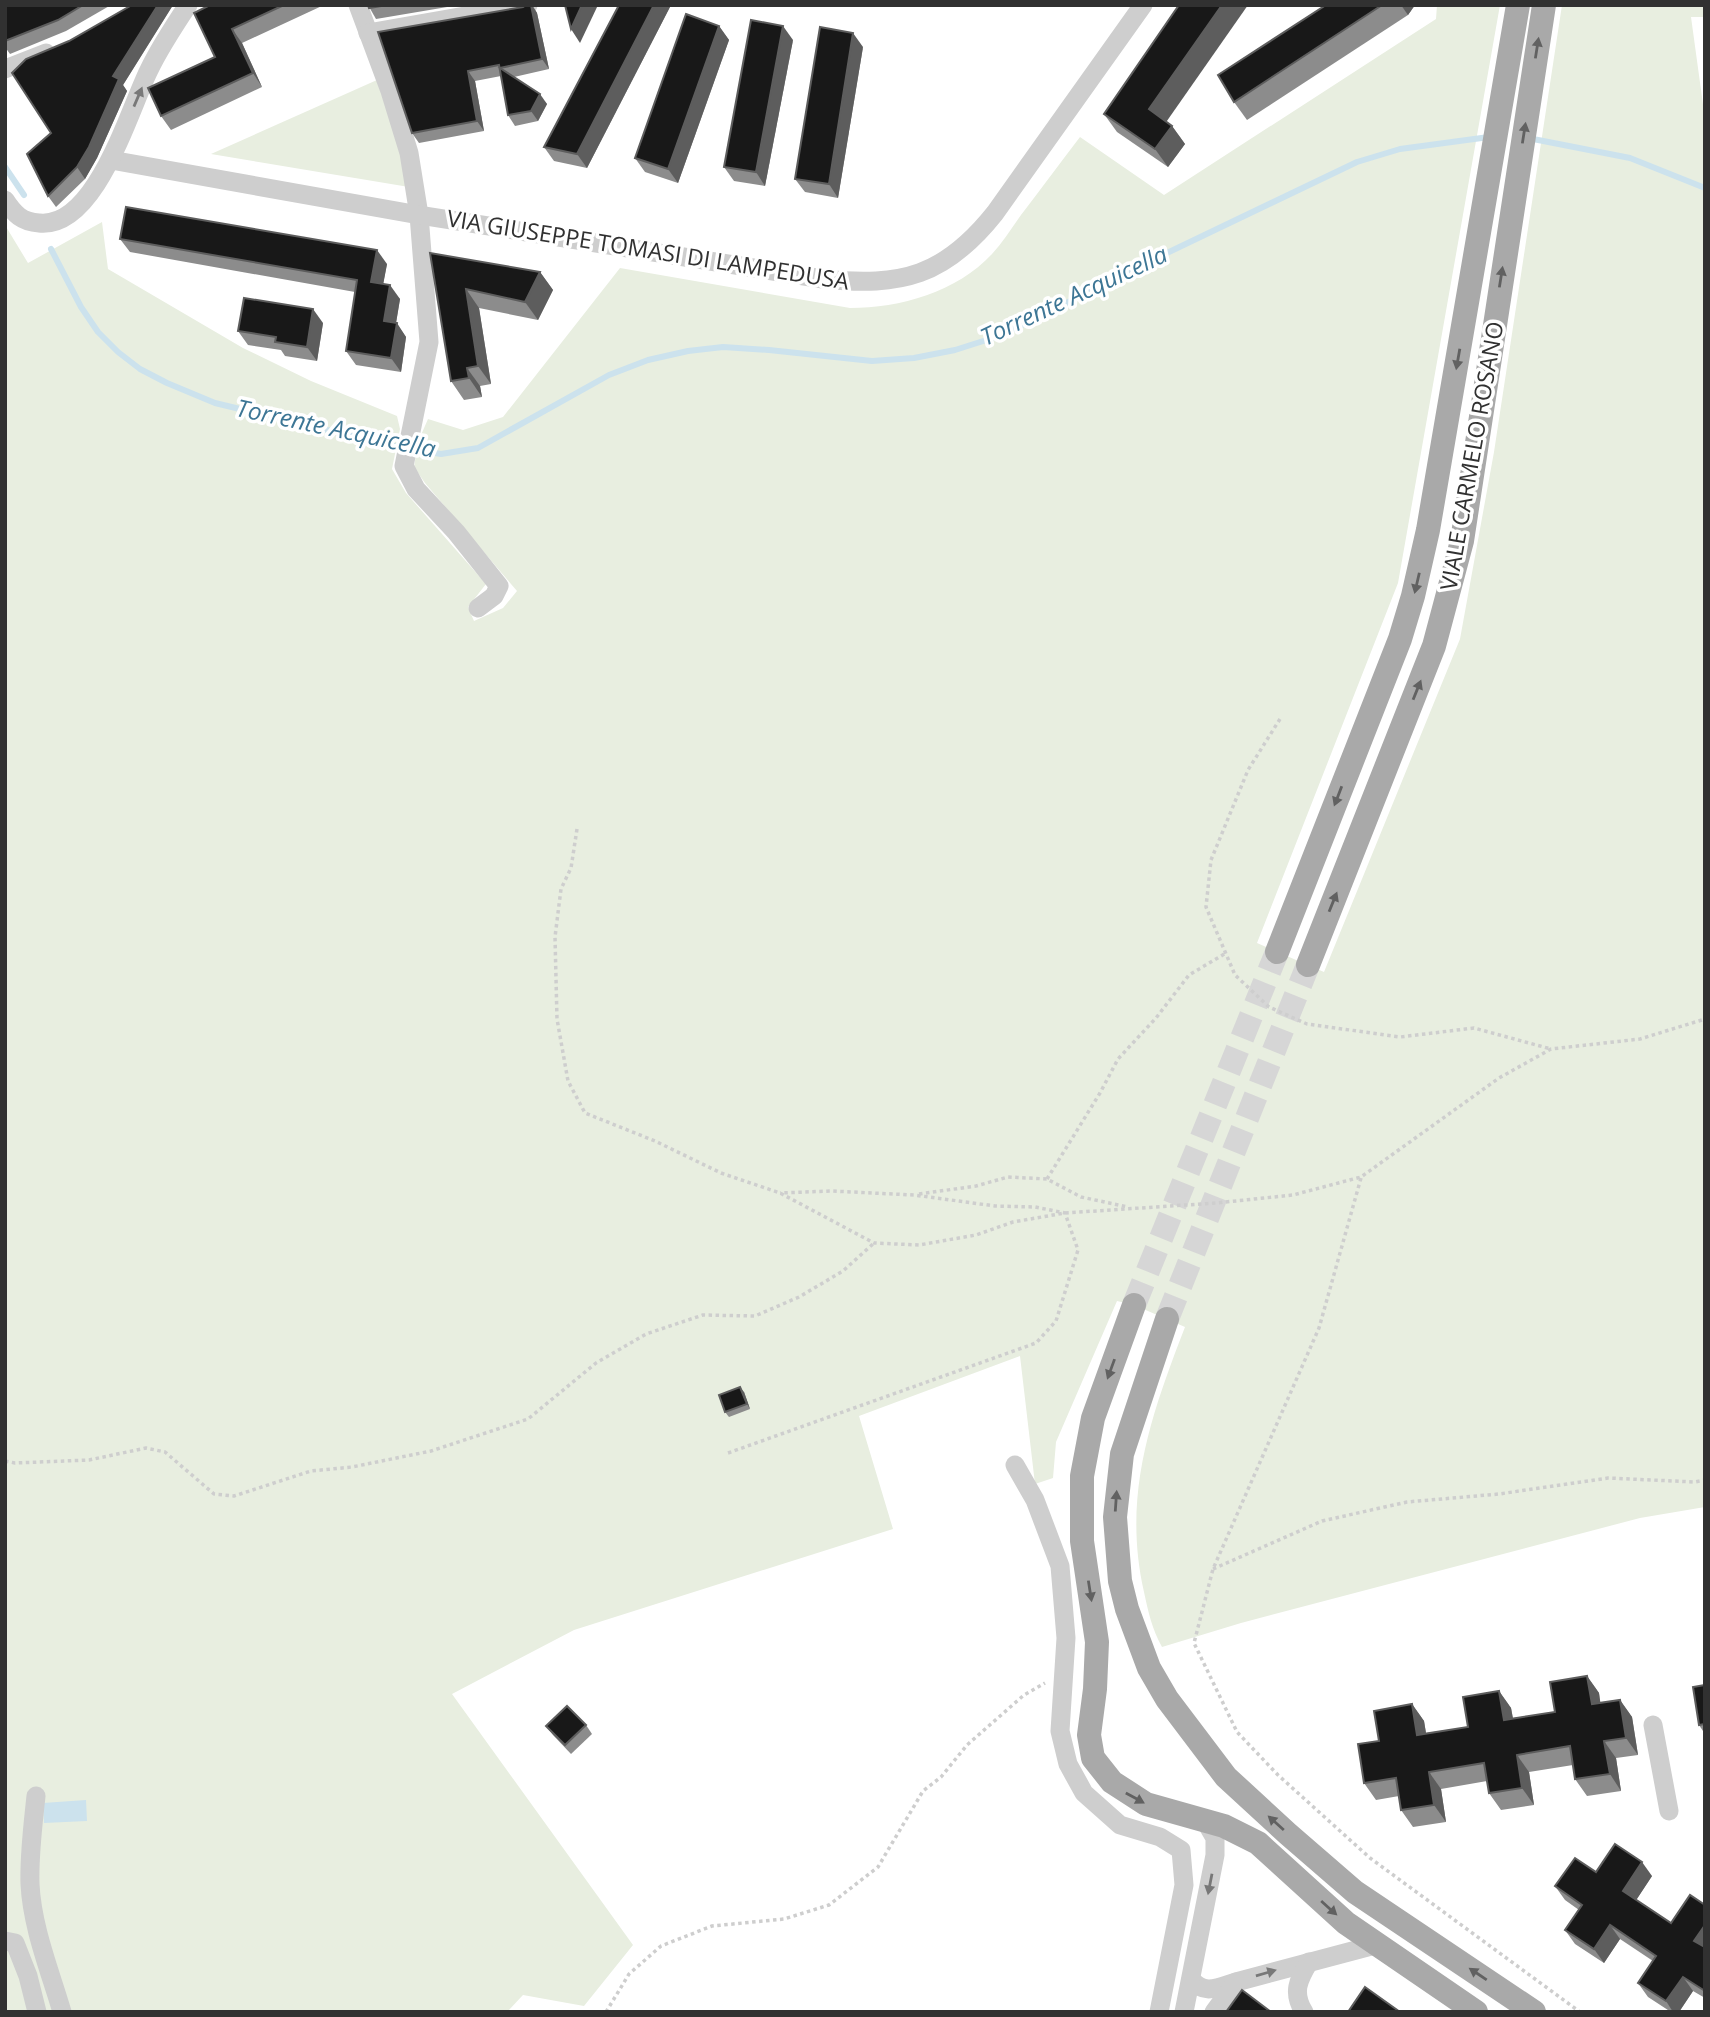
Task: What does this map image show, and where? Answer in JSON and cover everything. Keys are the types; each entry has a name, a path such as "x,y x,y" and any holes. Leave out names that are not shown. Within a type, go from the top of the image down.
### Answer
{"main road":[{"name":"VIALE CARMELO ROSANO","path":"1277,952 1400,639 1413,596 1430,516 1518,5"},
{"name":"VIALE CARMELO ROSANO","path":"1308,965 1434,646 1462,541 1545,5"},
{"path":"1134,1305 1093,1418 1082,1475 1082,1541 1097,1642 1090,1747 1100,1770 1128,1795 1162,1809 1235,1830 1258,1843 1374,1945 1476,2012"},
{"path":"1167,1319 1122,1454 1115,1517 1116,1547 1123,1590 1139,1646 1149,1668 1167,1699 1226,1777 1288,1834 1355,1892 1534,2012"}],"street":[{"path":"5,200 21,219 43,224 69,216 111,160 148,71 188,5"},
{"path":"358,5 390,91 409,153 419,215 429,342 404,466 416,489 456,532 499,586 494,596 478,608"},
{"path":"368,33 528,5"},
{"name":"VIA GIUSEPPE TOMASI DI LAMPEDUSA","path":"111,160 419,215 823,279 863,283 900,279 932,268 955,255 976,237 996,213 1143,5"},
{"path":"5,69 62,46"},
{"path":"1015,1465 1035,1500 1060,1566 1066,1638 1060,1731 1068,1764 1084,1793 1120,1825 1160,1838 1181,1850 1184,1885 1159,2012"},
{"path":"1653,1725 1669,1811"},
{"path":"36,1796 30,1853 30,1886 40,1940 62,2012"},
{"path":"1184,2012 1215,1855 1215,1838 1204,1819"},
{"path":"5,1941 15,1943 28,1976 37,2012"},
{"path":"1191,1979 1197,1987 1209,1990 1374,1945"},
{"path":"1304,2012 1298,2002 1296,1989 1309,1962"},
{"path":"1214,2012 1236,1982"}],"path":[{"path":"577,829 571,868 561,889 555,937 556,1019 568,1081 585,1113 655,1141 721,1173 780,1193 874,1243 919,1245 975,1235 1013,1222 1065,1213 1293,1195 1361,1177 1499,1078 1551,1049 1640,1039 1705,1019"},
{"path":"1047,1179 1118,1059 1156,1018 1189,975 1226,953"},
{"path":"914,1195 976,1186 1008,1177 1047,1179 1081,1197 1134,1209"},
{"path":"1361,1177 1319,1328 1213,1569 1194,1643 1237,1732 1278,1775 1370,1858 1580,2012"},
{"path":"780,1193 831,1191 914,1195 995,1206 1035,1207 1065,1213"},
{"path":"728,1453 1036,1343 1056,1321 1078,1250 1065,1213"},
{"path":"5,1461 15,1463 89,1460 146,1448 165,1452 214,1494 234,1496 311,1471 352,1467 432,1451 528,1419 596,1363 646,1334 703,1315 755,1316 799,1297 843,1271 874,1243"},
{"path":"1213,1569 1322,1521 1407,1502 1499,1494 1608,1478 1695,1482 1705,1480"},
{"path":"606,2012 629,1974 661,1947 712,1926 784,1919 829,1905 878,1867 923,1791 941,1777 967,1745 1024,1695 1045,1683"}],"shaded area":[{"path":"1437,5 1500,5 1398,583 1257,943 1324,972 1460,639 1494,452 1562,5 1705,5 1705,17 1691,17 1705,119 1705,1507 1640,1518 1241,1623 1162,1647 1149,1613 1138,1557 1138,1489 1151,1424 1185,1327 1134,1305 1117,1301 1056,1442 1053,1478 1035,1484 1020,1356 859,1416 893,1529 574,1630 452,1694 633,1945 584,2006 523,1995 507,2012 5,2012 5,225 28,263 102,222 108,269 243,348 311,381 397,416 400,429 392,469 406,493 486,584 468,607 474,621 503,608 517,591 414,467 418,442 428,419 463,430 503,417 620,268 850,308 888,305 927,295 962,278 992,254 1080,137 1164,195 1436,19"},
{"path":"377,80 402,147 409,187 211,154"}],"water":[{"path":"86,1800 87,1821 44,1823 43,1803"}],"building":[{"path":"5,5 83,5 58,20 5,41"},
{"path":"132,5 158,5 113,76 119,79 89,147 77,167 48,196 27,154 51,133 12,73 26,59 69,41"},
{"path":"210,5 284,5 232,29 253,73 161,116 148,88 215,57 194,13"},
{"path":"531,5 542,59 500,68 540,94 531,111 508,115 499,65 468,71 477,121 412,133 378,32"},
{"path":"565,5 582,5 571,29"},
{"path":"619,5 654,5 577,154 544,147"},
{"path":"1179,5 1222,5 1149,109 1172,126 1155,149 1104,114"},
{"path":"1326,5 1382,5 1234,102 1218,75"},
{"path":"686,14 719,26 668,169 635,158"},
{"path":"751,20 783,26 756,172 724,167"},
{"path":"820,27 853,33 829,184 795,179"},
{"path":"126,207 377,250 371,282 390,285 384,321 397,323 391,358 346,351 357,280 120,239"},
{"path":"430,253 540,272 525,302 466,289 478,366 467,368 469,378 451,381"},
{"path":"244,298 313,309 307,347 275,342 276,337 238,331"},
{"path":"740,1387 747,1404 725,1412 719,1395"},
{"path":"1587,1676 1592,1704 1620,1700 1626,1738 1604,1741 1610,1774 1575,1779 1570,1746 1517,1755 1522,1788 1489,1793 1484,1763 1429,1772 1434,1805 1401,1810 1396,1778 1364,1783 1358,1744 1379,1741 1374,1711 1412,1704 1417,1735 1468,1727 1463,1697 1499,1691 1504,1720 1555,1712 1550,1682"},
{"path":"1705,1685 1705,1724 1699,1725 1693,1687"},
{"path":"567,1706 586,1725 565,1745 546,1726"},
{"path":"1615,1844 1642,1862 1623,1891 1671,1923 1690,1895 1705,1905 1705,1925 1694,1941 1705,1947 1705,1991 1683,1977 1666,2001 1638,1983 1656,1956 1610,1925 1594,1949 1565,1930 1582,1905 1555,1886 1575,1858 1596,1872"},
{"path":"1365,1987 1400,2012 1348,2012"},
{"path":"1242,1990 1271,2012 1226,2012"}],"waterway":[{"name":"Torrente Acquicella","path":"51,249 81,307 98,332 140,369 215,403 394,446 441,454 478,448 609,375 648,360 688,351 723,347 872,361 914,358 955,350 999,336 1357,162 1400,149 1489,137"},
{"name":"Torrente Acquicella","path":"1528,138 1630,158 1705,188"},
{"name":"Torrente Acquicella","path":"5,167 24,195"}],"tunnel":[{"path":"1134,1305 1277,952"},
{"path":"1167,1319 1308,965"}]}
